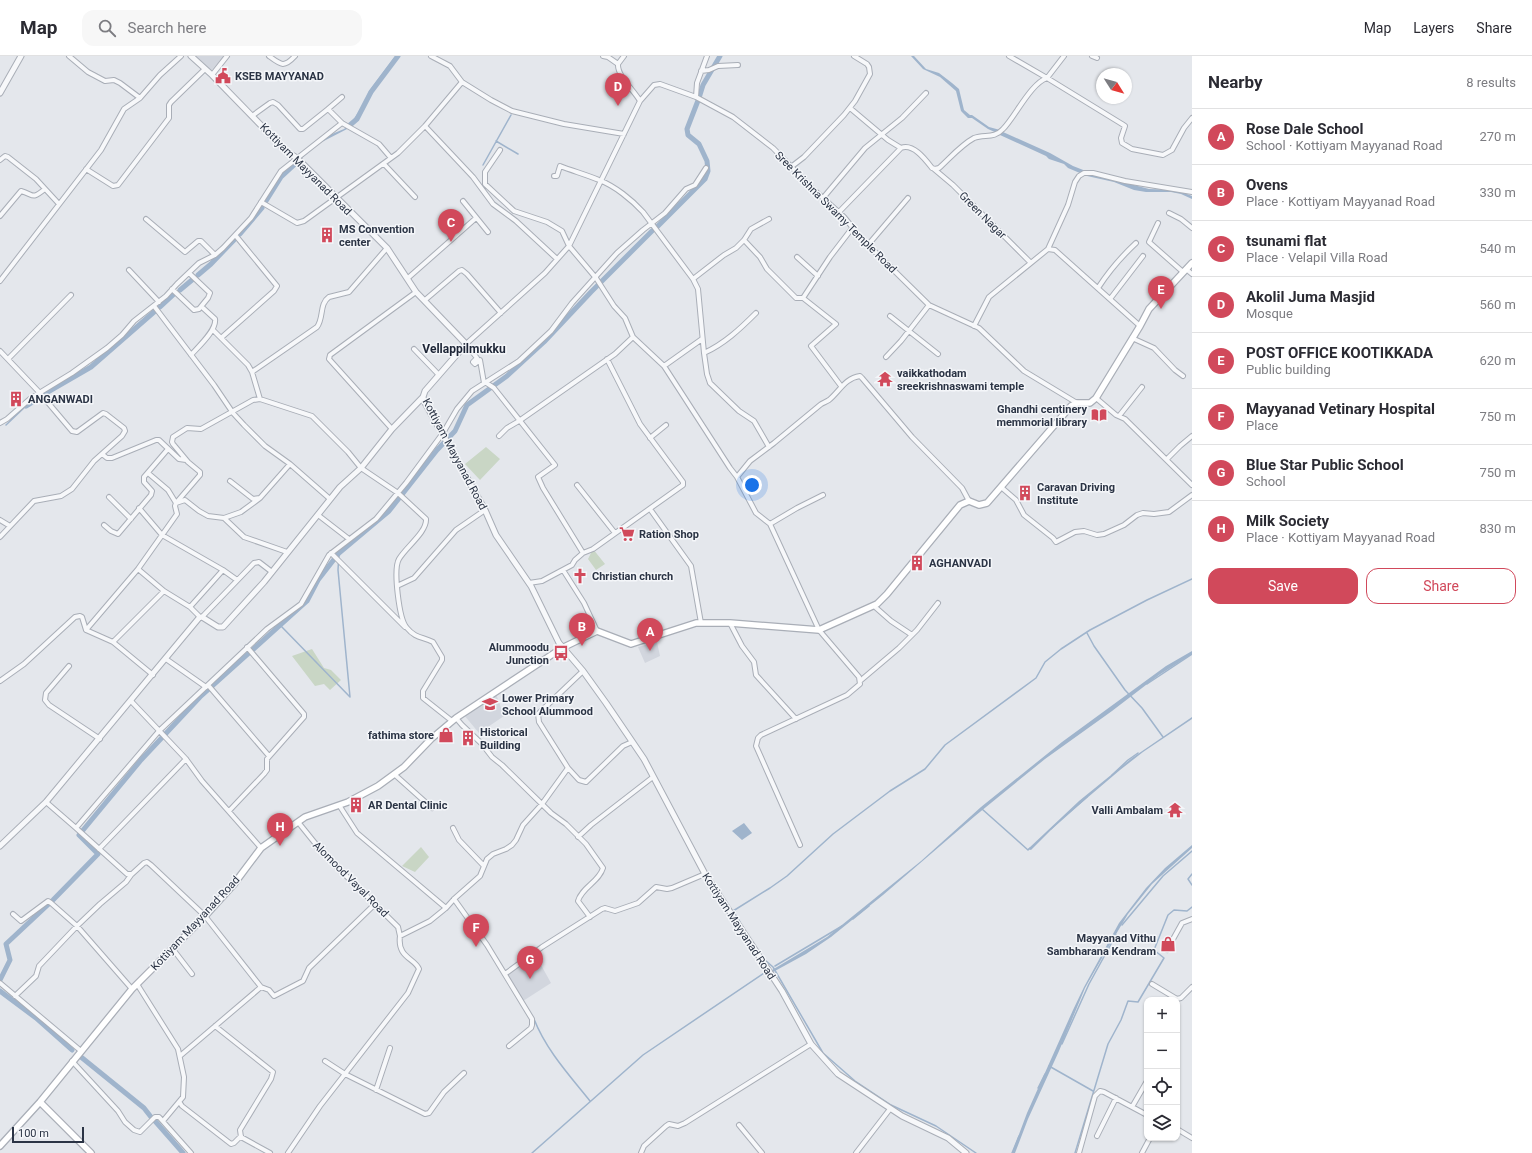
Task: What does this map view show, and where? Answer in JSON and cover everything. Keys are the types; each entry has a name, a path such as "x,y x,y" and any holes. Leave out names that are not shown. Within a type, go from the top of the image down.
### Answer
{"main road":[{"path":"597,631 631,644 696,623 730,622 819,630 874,606 887,594 960,506 969,501 979,505 987,503 1071,406 1077,403 1090,403 1096,398 1149,309 1192,262"},
{"name":"Kottiyam Mayyanad Road","path":"0,1146 40,1102 132,989 205,916 234,884 261,848 305,817 339,805 366,793 404,767 431,739 454,719 562,648 597,631"},
{"path":"40,1102 91,1153"}],"street":[{"path":"0,93 21,56"},
{"path":"69,56 88,72 105,81 114,80 140,98"},
{"path":"0,281 101,150 124,109 140,98 181,56"},
{"name":"Kottiyam Mayyanad Road","path":"191,56 212,75 288,152 298,158 367,230 387,248 416,292 466,344 425,391 423,397 485,510 496,535 529,583 562,648 583,671 644,759 706,874 782,991 811,1044 838,1074 890,1109 948,1138 966,1153"},
{"path":"212,75 227,56"},
{"path":"269,56 279,64 284,65 295,56"},
{"path":"431,56 450,66 462,82 512,111 564,124 624,134"},
{"path":"603,56 608,57 618,64"},
{"path":"624,56 618,64 618,72 634,90 640,101"},
{"path":"696,96 697,83 706,56"},
{"path":"791,167 804,157 850,108 870,74 867,64 854,56"},
{"path":"1009,56 1125,126 1121,138 1122,143 1140,151 1163,155 1168,153 1172,150 1184,128 1192,118"},
{"path":"934,169 939,168 962,146 975,138 995,136 1000,133 1038,82 1047,78 1062,58 1057,56"},
{"path":"701,71 709,70 718,66 738,65"},
{"path":"86,169 113,186 118,185 169,118 169,105 171,102 205,69"},
{"path":"261,202 297,223 301,223 391,158 425,126 462,82"},
{"name":"Sree Krishna Swamy Temple Road","path":"466,344 545,273 569,246 640,101 654,85 660,84 696,96 733,117 773,148 929,305 980,328 1024,371 1077,403"},
{"path":"823,198 865,148 902,118 926,93"},
{"path":"252,116 273,102 278,105 300,129 303,129 342,97"},
{"path":"838,213 900,148 850,108"},
{"path":"328,109 346,125 379,144 391,158"},
{"path":"0,423 39,392 72,373 107,348 122,335 134,321 159,302 200,263 215,255 236,236 251,218 281,171 346,125"},
{"path":"425,126 473,177 493,204 516,221 557,259"},
{"name":"Green Nagar","path":"900,148 904,146 911,147 934,169 953,184 1030,262"},
{"path":"500,150 485,172 485,184 514,211 547,222 562,231 569,246 596,278 614,306 625,318 633,337 664,366 737,477 756,513 770,524 819,630 859,677 860,681"},
{"path":"0,160 5,156 8,157 36,179 59,204"},
{"path":"384,164 415,197"},
{"path":"554,176 557,176 560,166 601,180 638,206 652,223 693,279 698,289 702,339 707,374 710,383 739,411 754,421 769,447"},
{"path":"76,828 159,731 267,629 301,604 331,553 376,519 443,434 472,390 519,361 551,331 572,303 618,253 665,213 686,189 695,185 706,168"},
{"path":"974,326 987,299 1030,262 1048,249 1068,205 1075,182 1079,176 1084,173 1093,173 1125,181 1192,192"},
{"path":"1,214 21,191 32,197 45,189"},
{"path":"868,245 908,198"},
{"path":"462,201 488,232"},
{"path":"1169,213 1181,219 1192,228"},
{"path":"408,278 476,218"},
{"path":"146,219 186,252 198,241 201,241 215,255"},
{"path":"693,279 724,255 736,248 752,229 769,219"},
{"path":"1158,223 1149,242 1184,271 1192,274"},
{"path":"803,298 853,227"},
{"path":"220,338 274,291 277,286 236,236"},
{"path":"744,240 760,257 767,269 796,298 803,298 836,324 811,346 842,386"},
{"path":"1098,288 1110,270 1136,243"},
{"path":"252,372 317,327 326,298 349,292 387,248"},
{"path":"1048,249 1055,250 1140,326"},
{"path":"1110,299 1143,256"},
{"path":"797,257 818,276"},
{"path":"129,270 159,302"},
{"path":"425,300 462,270 501,313"},
{"path":"172,289 194,310 202,307 210,293 189,273"},
{"path":"392,429 329,359 330,355 416,292"},
{"path":"8,359 71,295"},
{"path":"886,357 929,305"},
{"path":"154,306 233,412 265,446 290,464 330,499"},
{"path":"191,355 213,330 215,325 214,319 202,307"},
{"path":"704,353 729,338 756,314"},
{"path":"890,316 938,354"},
{"path":"213,330 246,362 252,372 260,399"},
{"path":"499,436 507,428 615,354 633,337"},
{"path":"1132,338 1154,348 1183,376"},
{"path":"664,366 702,339"},
{"path":"466,344 477,358 473,362 475,364 480,360 485,383 494,388 555,465 538,476 547,494 583,553"},
{"path":"414,349 439,375"},
{"path":"0,351 75,432 104,413 124,428 125,431 124,434 88,467 72,489 61,496 34,501 0,537"},
{"path":"529,583 542,581 572,565 583,553 593,549 683,485 683,482 640,424 607,359"},
{"path":"737,477 750,461 820,405 828,401 842,386 858,376 862,378 912,437 962,488 969,501"},
{"path":"1119,416 1142,387"},
{"path":"138,569 164,591 190,607 201,617 218,627 223,627 272,572 340,487 361,468 392,429 423,397"},
{"path":"1096,398 1125,419 1192,485"},
{"path":"188,462 173,444 173,436 187,428 200,429 253,400 260,399 312,416 348,452 361,468 398,493 426,519 425,527 397,562 397,597 405,627"},
{"path":"650,438 666,425"},
{"path":"1167,459 1192,436"},
{"path":"102,454 107,458 112,458 159,440 179,459 185,459 200,472 200,475 176,503"},
{"path":"104,525 110,531 118,534 131,519 152,493 151,488 144,480 168,449"},
{"path":"176,503 185,500 208,516 224,518 241,512 260,498 290,464"},
{"path":"86,630 138,569 177,514 175,506 176,503 168,490 148,473"},
{"path":"230,481 253,499 260,498"},
{"path":"576,485 615,533"},
{"path":"1001,487 1016,500 1024,515 1056,542 1075,532 1084,530 1097,535 1104,534 1124,525 1137,515 1144,513 1154,514 1170,512 1192,495"},
{"path":"770,524 823,495"},
{"path":"109,497 131,519"},
{"path":"139,508 162,535 223,570 237,580"},
{"path":"650,508 691,566 701,623"},
{"path":"397,586 414,578 456,530 485,510"},
{"path":"318,514 349,540"},
{"path":"224,518 244,537 288,552"},
{"path":"0,520 10,526"},
{"path":"331,553 415,636 434,642 442,657 442,660 423,691 423,698 462,725 482,744 492,757 586,844 603,868 602,874 582,893 578,900 590,917"},
{"path":"0,846 46,802 201,617 237,580 256,562 262,564 272,572"},
{"path":"190,607 223,570"},
{"path":"563,570 581,596 597,631"},
{"path":"113,642 164,591"},
{"path":"800,845 756,746 758,738 761,735 847,695 858,687 860,681 900,648 938,603"},
{"path":"874,606 891,621 912,635"},
{"path":"0,681 24,664 77,616 82,617 86,630 113,642 153,674"},
{"path":"730,622 742,646 754,662 756,676 796,719"},
{"path":"229,811 267,770 266,762 269,756 303,720 304,714 247,647"},
{"path":"166,659 207,686 269,756"},
{"path":"69,666 46,693 45,700 49,705 100,739"},
{"path":"583,671 538,714 539,722 568,768 579,780 586,782 623,746 632,742"},
{"path":"131,701 186,759 202,781 261,848"},
{"path":"99,849 186,759"},
{"path":"400,936 430,921 446,908 480,876 483,865 487,859 493,854 506,849 516,840 523,825 542,804 568,768"},
{"path":"394,774 432,808"},
{"path":"578,837 590,825 653,777"},
{"path":"46,802 127,874 132,874"},
{"path":"339,805 357,833 446,908"},
{"name":"Alomood Vayal Road","path":"288,1153 320,1106 408,993 419,969 418,966 405,956 403,952 398,927 323,853 298,822"},
{"path":"453,828 459,840 483,865"},
{"path":"15,996 36,976 39,966 77,926 126,882 144,863 148,863 205,916 261,987 269,990 274,996 304,981 308,968 375,904"},
{"path":"505,974 542,947 605,908 614,911 638,903 653,888 672,888 706,874"},
{"path":"454,899 505,974 532,1022 529,1030 509,1046"},
{"path":"13,914 21,921 48,901 77,926 132,989"},
{"path":"1167,950 1182,923 1192,919"},
{"path":"172,948 192,974"},
{"path":"0,983 81,1051"},
{"path":"137,984 178,1049 183,1070 184,1092 182,1100 163,1121"},
{"path":"1152,984 1177,999 1181,998 1192,987"},
{"path":"180,1056 261,987"},
{"path":"180,1103 231,1144 241,1136 241,1127 271,1079 273,1072 215,1026"},
{"path":"641,1153 644,1146 669,1124 678,1126 685,1123 811,1044"},
{"path":"376,1090 390,1048"},
{"path":"72,1061 118,1111 125,1122 134,1130 140,1132 157,1116 191,1153"},
{"path":"325,1061 345,1074 425,1114 429,1113 444,1092 464,1073"},
{"path":"1132,1107 1144,1087"},
{"path":"1079,1153 1097,1092 1100,1091 1116,1098 1144,1113"},
{"path":"1097,1136 1116,1098"},
{"path":"856,1153 890,1109"},
{"path":"739,1125 762,1153"},
{"path":"1180,1131 1192,1138"},
{"path":"241,1136 270,1153"},
{"path":"1142,1153 1148,1141"}],"shaded area":[{"path":"194,56 224,56 211,71"},
{"path":"657,642 660,656 645,663 638,647"},
{"name":"Lower Primary School Alummood","path":"496,694 504,716 479,733 464,715"},
{"path":"536,956 551,983 523,1001 507,975"}],"green space":[{"path":"486,447 500,459 480,480 465,464"},
{"path":"593,549 605,564 596,570 588,559"},
{"path":"312,649 324,668 331,670 341,680 330,690 324,684 315,686 292,656"},
{"path":"421,847 429,857 415,872 402,866"}],"water":[{"path":"395,56 398,56 370,92 360,115 349,128 318,144 302,158 301,157 320,142 332,134 344,129 351,123 363,105 369,91"},
{"path":"911,56 914,56 926,69 939,73 959,89 964,110 970,115 989,127 1000,130 997,133 988,129 972,118 968,118 961,111 956,91 940,77 923,69"},
{"path":"1003,132 1050,153 1073,166 1096,175 1149,189 1177,190 1192,196 1192,199 1181,194 1171,192 1146,192 1134,190 1114,182 1087,176 1000,135"},
{"path":"1192,651 1192,654 1159,675 1045,759 831,937 806,954 773,972 772,970 827,937 921,861 981,807 1062,742 1166,666"},
{"path":"1192,717 1192,719 1143,752 1120,770 1060,821 1031,850 1028,849 1079,801 1132,758"},
{"path":"744,823 752,833 742,840 732,831"},
{"path":"1192,845 1192,848 1152,884 1128,914 1106,951 1085,988 1059,1051 1028,1119 1015,1153 1012,1153 1027,1113 1073,1010 1119,923 1146,888 1165,868"}],"waterway":[{"path":"350,125 357,119 371,92 398,56"},
{"path":"658,226 705,179 708,171 707,161 699,144 688,135 687,129 703,85 720,56"},
{"path":"483,165 511,115"},
{"path":"496,141 518,154"},
{"path":"266,201 281,177 294,165"},
{"path":"240,234 262,208"},
{"path":"0,980 10,960 6,944 53,900 98,854 79,835 141,760 200,697 307,601 318,580 339,553 389,511 437,450 455,431 467,405 507,376 544,342 652,231"},
{"path":"198,275 234,240"},
{"path":"180,290 192,280"},
{"path":"160,307 173,295"},
{"path":"46,393 91,367 154,312"},
{"path":"26,406 39,398"},
{"path":"6,425 26,406"},
{"path":"281,626 350,697 338,570 339,553"},
{"path":"740,922 733,911 787,876 833,834 890,791 925,769 945,745 1036,678 1045,662 1061,649 1090,630 1147,600 1192,579"},
{"path":"1087,633 1094,646 1125,690 1142,708 1163,737"},
{"path":"1147,684 1192,654"},
{"path":"1112,775 1138,753"},
{"path":"1051,829 1087,797"},
{"path":"982,809 1028,850 1030,848"},
{"path":"1122,925 1163,876 1192,851"},
{"path":"1192,874 1188,879 1192,885"},
{"path":"853,919 869,906"},
{"path":"1075,1153 1108,1044 1121,1020 1128,1001 1138,1002 1164,958 1154,950 1168,915 1174,910 1187,911 1192,907"},
{"path":"775,966 842,926"},
{"path":"1062,1044 1089,984 1116,935"},
{"path":"765,960 773,967 823,1053 855,1081 891,1105 936,1126 976,1153"},
{"path":"532,1153 643,1055 764,973"},
{"path":"0,991 36,1018 72,1050"},
{"path":"534,1019 552,1052 590,1101"},
{"path":"81,1057 144,1108 151,1117"},
{"path":"1049,1066 1093,1091"},
{"path":"1038,1088 1045,1074"},
{"path":"155,1121 183,1153"},
{"path":"1012,1153 1019,1136"}],"place":[{"name":"KSEB MAYYANAD","path":"223,76"},
{"name":"Akolil Juma Masjid","path":"618,106"},
{"name":"MS Convention center","path":"327,235"},
{"name":"tsunami flat","path":"451,242"},
{"name":"POST OFFICE KOOTIKKADA","path":"1161,309"},
{"name":"vaikkathodam sreekrishnaswami temple","path":"885,379"},
{"name":"ANGANWADI","path":"16,399"},
{"name":"Ghandhi centinery memmorial library","path":"1099,415"},
{"name":"Caravan Driving Institute","path":"1025,493"},
{"name":"Ration Shop","path":"627,534"},
{"name":"AGHANVADI","path":"917,563"},
{"name":"Christian church","path":"580,576"},
{"name":"Ovens","path":"582,646"},
{"name":"Rose Dale School","path":"650,651"},
{"name":"Alummoodu Junction","path":"561,653"},
{"name":"Lower Primary School Alummood","path":"490,704"},
{"name":"fathima store","path":"446,735"},
{"name":"Historical Building","path":"468,738"},
{"name":"AR Dental Clinic","path":"356,805"},
{"name":"Valli Ambalam","path":"1175,810"},
{"name":"Milk Society","path":"280,846"},
{"name":"Mayyanad Vithu Sambharana Kendram","path":"1168,944"},
{"name":"Mayyanad Vetinary Hospital","path":"476,947"},
{"name":"Blue Star Public School","path":"530,979"}],"district":[{"name":"Vellappilmukku","path":"464,349"}]}
